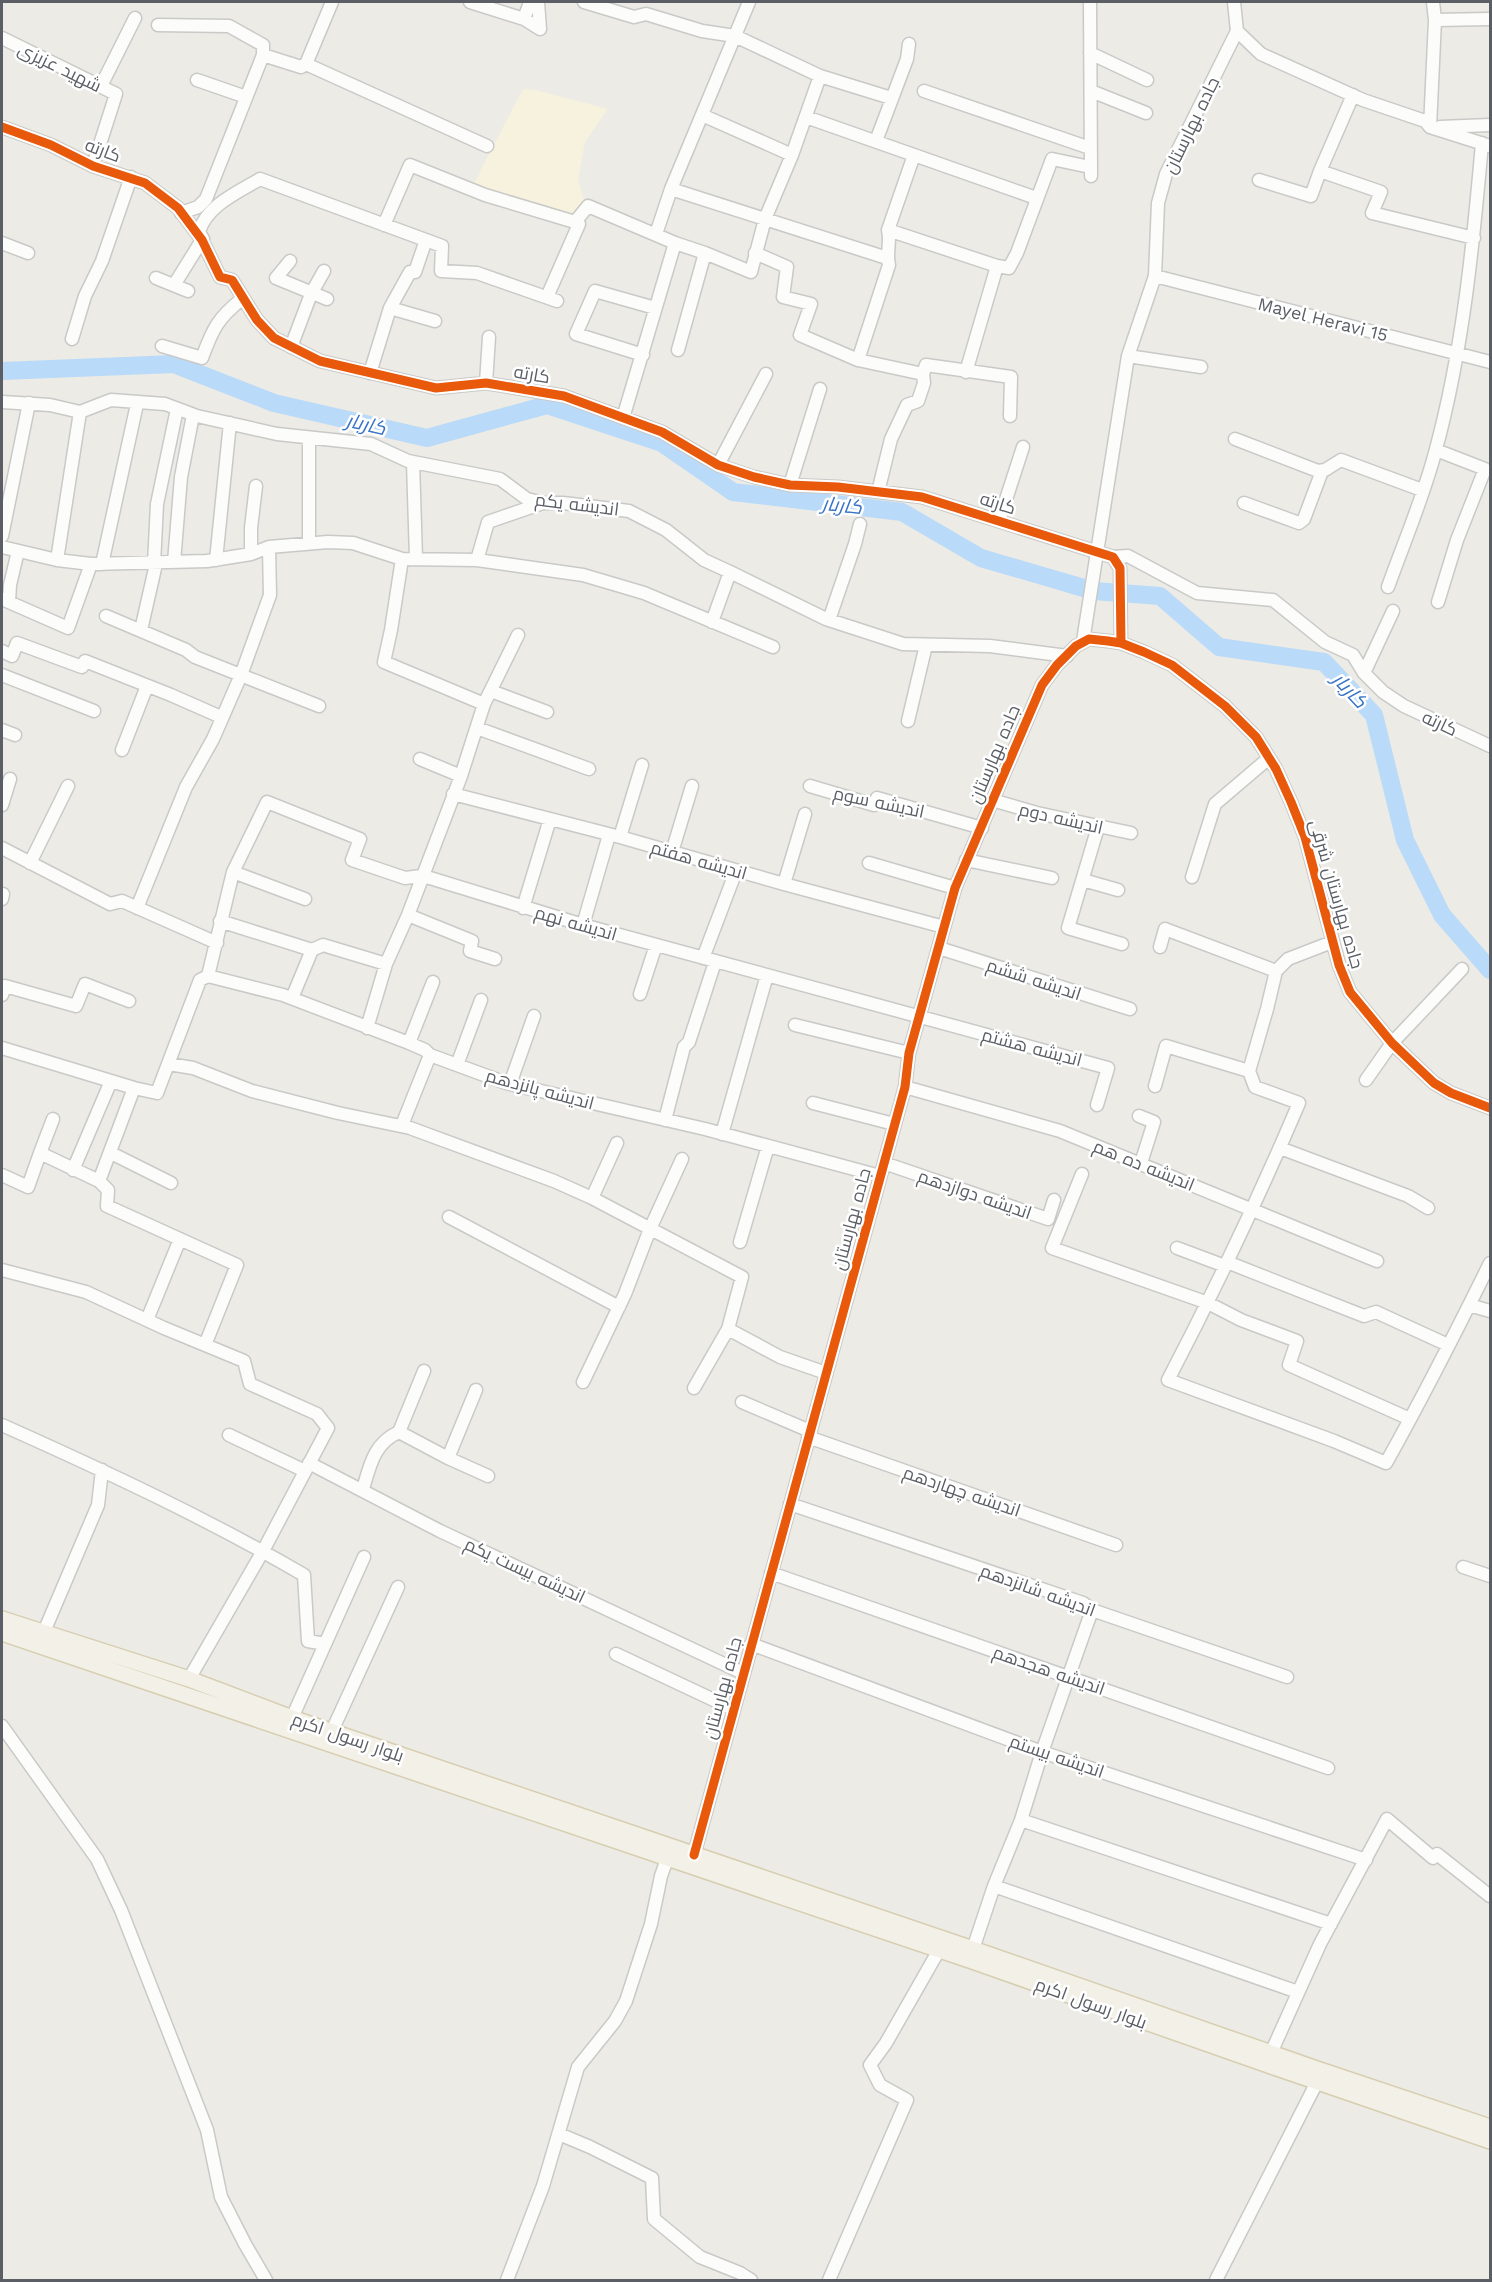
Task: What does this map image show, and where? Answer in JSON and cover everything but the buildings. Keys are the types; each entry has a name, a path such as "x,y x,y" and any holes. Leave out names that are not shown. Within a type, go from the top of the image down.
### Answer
{"main road":[{"name":"بلوار رسول اکرم","path":"2,1619 189,1679 939,1950 1491,2141"},
{"name":"بلوار رسول اکرم","path":"2,1633 264,1720 667,1859 692,1861 973,1949 1491,2127"}],"street":[{"path":"262,55 301,67 306,64 332,2"},
{"path":"470,2 524,19 540,29 538,2"},
{"path":"524,19 530,2"},
{"path":"584,2 633,17 646,14 702,31 735,36 820,76 891,98"},
{"path":"656,234 671,189 749,2"},
{"path":"888,230 998,267 1009,268 1017,253 1052,159 1090,171 1090,2"},
{"path":"1234,2 1237,31 1261,54 1353,96 1425,121 1430,127 1486,145 1457,354 1436,450 1388,587"},
{"path":"1430,127 1435,20 1433,2"},
{"path":"101,86 135,18"},
{"path":"1435,20 1491,19"},
{"path":"158,25 229,26 264,45 206,199 198,207 181,213"},
{"name":"جاده بهارستان","path":"692,1861 905,1087 909,1053 955,888 1042,685 1057,664 1083,641 1128,356 1155,276 1158,203 1166,174 1237,31"},
{"name":"شهید عزیزی","path":"2,38 116,94 93,166"},
{"path":"876,141 907,59 909,44"},
{"path":"1090,53 1147,80"},
{"path":"306,64 488,146"},
{"path":"575,222 588,206 751,272 765,219 792,155 820,76"},
{"path":"196,80 246,97"},
{"path":"924,91 1090,148"},
{"path":"1091,91 1146,113"},
{"path":"1259,180 1311,196 1353,96"},
{"path":"702,115 792,155"},
{"path":"806,117 1036,198"},
{"path":"1430,127 1491,125"},
{"name":"کارته","path":"2,128 51,145 93,166 145,183 181,213 202,240 220,277 232,280 257,320 274,338 320,361 436,388 486,383 564,396 662,432 718,465 754,477 790,485 838,487 922,497 1098,553 1113,557 1128,556 1197,593 1273,600 1325,642 1353,656 1364,673 1383,692 1404,706 1491,747"},
{"path":"858,360 889,265 888,230 914,155"},
{"path":"215,267 207,244 199,232 202,222 220,203 260,179 384,225 442,246 441,271 477,273 552,299 579,224 485,195 410,165 384,225"},
{"path":"1320,171 1381,192 1372,213 1473,238"},
{"path":"72,339 85,296 102,261 130,177"},
{"path":"671,189 887,258"},
{"path":"174,285 202,240"},
{"path":"370,373 390,308 410,272 415,272 426,240"},
{"path":"2,243 28,253"},
{"path":"623,418 675,243"},
{"path":"678,350 705,253"},
{"path":"755,253 787,267 783,297 811,304 800,335 858,360 923,374"},
{"path":"290,261 276,278 327,299"},
{"path":"966,372 998,267"},
{"path":"291,347 311,294 324,271"},
{"name":"Mayel Heravi 15","path":"1155,276 1491,362"},
{"path":"156,278 188,291"},
{"path":"643,355 576,334 595,291 655,308"},
{"path":"162,346 202,358 212,331 224,314 243,298"},
{"path":"390,308 435,321"},
{"path":"486,383 489,337"},
{"path":"1128,356 1201,367"},
{"path":"878,492 891,439 907,405 918,401 924,383 923,374 926,365 1011,377 1010,416"},
{"path":"718,465 766,374"},
{"path":"790,485 820,389"},
{"name":"اندیشه یکم","path":"80,412 111,400 137,404 165,404 193,415 277,434 371,444 413,462 500,479 527,499 544,503 629,510 666,530 704,560 829,620 903,644 990,646 1067,656"},
{"path":"2,402 50,405 80,412 57,560"},
{"path":"2,536 29,403"},
{"path":"18,551 5,601 68,628 96,564 137,404"},
{"path":"141,630 155,564 157,504 177,409"},
{"path":"174,562 181,477 193,415"},
{"path":"216,560 230,423"},
{"path":"309,439 309,543"},
{"path":"1234,440 1322,471"},
{"path":"999,521 1023,447"},
{"path":"1436,450 1485,469 1457,540 1438,602"},
{"path":"1244,503 1299,523 1304,519 1322,471 1341,460 1422,490"},
{"path":"413,462 416,558"},
{"path":"251,554 255,486"},
{"path":"477,560 488,522 544,503"},
{"path":"829,620 860,524"},
{"path":"2,547 57,560 96,564 155,564 216,560 251,554 269,547 309,543 353,543 402,559 477,560 582,575 644,593 772,647"},
{"path":"137,908 186,787 213,739 241,675 270,595 269,547"},
{"path":"1083,641 1089,639 1114,642 1122,605 1120,568 1113,557"},
{"path":"402,559 384,662 484,704"},
{"path":"712,622 730,572"},
{"path":"1364,673 1393,611"},
{"path":"106,616 186,650 195,657 319,706"},
{"path":"367,1028 386,964 408,915 453,794 462,776 484,704 518,635"},
{"name":"جاده بهارستان شرقی","path":"1114,642 1172,665 1225,706 1256,737 1276,769 1305,837 1332,942 1350,992 1392,1043 1434,1083 1451,1093 1491,1108"},
{"path":"2,651 12,656 17,643 82,667 85,661 221,717"},
{"path":"908,721 926,645"},
{"path":"2,675 94,711"},
{"path":"122,750 147,686"},
{"path":"490,691 547,712"},
{"path":"477,728 589,769"},
{"path":"2,730 15,735"},
{"path":"1192,877 1215,804 1269,758"},
{"path":"420,759 462,776"},
{"path":"583,925 642,765"},
{"path":"2,805 10,779"},
{"path":"30,863 68,786"},
{"path":"672,852 692,786"},
{"name":"اندیشه سوم","path":"810,786 874,805 877,798 890,801 982,828"},
{"name":"اندیشه هفتم","path":"453,794 615,836 944,927"},
{"name":"اندیشه دوم","path":"992,800 1037,813 1131,833"},
{"name":"اندیشه نهم","path":"233,872 267,802 360,839 352,860 405,878 422,876 583,925 919,1015"},
{"path":"784,884 805,814"},
{"path":"523,908 550,819"},
{"path":"1098,827 1068,928 1122,944"},
{"path":"2,848 110,904 122,901 217,943"},
{"path":"966,860 1052,878"},
{"path":"869,863 955,888"},
{"path":"665,1120 736,871"},
{"path":"2,1048 157,1093 200,981 208,976 233,872 305,899"},
{"path":"1083,880 1118,890"},
{"path":"2,894 2,899"},
{"path":"408,915 472,941 470,951 495,959"},
{"path":"220,921 312,951"},
{"path":"1160,947 1165,929 1276,971"},
{"path":"1332,942 1288,959 1276,971 1249,1071 1255,1087 1299,1103 1208,1303 1168,1380 1334,1441 1386,1463 1440,1366 1448,1345 1491,1263"},
{"path":"292,998 312,951 323,945 386,964"},
{"path":"640,994 656,945"},
{"name":"اندیشه ششم","path":"939,948 1130,1009"},
{"path":"1366,1080 1392,1043 1462,969"},
{"path":"722,1134 767,975"},
{"name":"اندیشه پانزدهم","path":"208,976 292,998 409,1043 425,1050 430,1055 510,1084 722,1134 880,1176"},
{"path":"409,1043 433,982"},
{"path":"2,995 5,986 76,1006 85,984 129,1001"},
{"path":"457,1065 481,1000"},
{"name":"اندیشه هشتم","path":"919,1015 1108,1068 1097,1105"},
{"path":"510,1084 534,1016"},
{"path":"795,1025 909,1053"},
{"path":"1155,1086 1166,1046 1249,1071"},
{"path":"402,1125 430,1055"},
{"path":"169,1064 193,1068 263,1094 338,1113 402,1125 592,1198 742,1277 728,1329 694,1388"},
{"path":"74,1170 111,1081"},
{"name":"اندیشه ده هم","path":"905,1087 1060,1131 1377,1261"},
{"path":"99,1182 134,1088"},
{"path":"813,1103 894,1124"},
{"path":"1139,1116 1155,1122 1141,1163"},
{"path":"2,1175 28,1187 53,1119"},
{"path":"592,1198 617,1143"},
{"path":"740,1242 768,1146"},
{"path":"1280,1148 1408,1197 1428,1208"},
{"path":"40,1153 99,1182 108,1190 107,1206 237,1265 205,1345"},
{"path":"111,1153 171,1183"},
{"path":"583,1382 619,1307 650,1229 682,1159"},
{"name":"اندیشه دوازدهم","path":"884,1163 1048,1219 1054,1200"},
{"path":"1082,1174 1052,1248 1208,1303 1241,1320 1297,1341 1289,1365 1410,1419"},
{"path":"449,1217 619,1307"},
{"path":"147,1320 180,1239"},
{"path":"1177,1248 1364,1316 1376,1312 1448,1345"},
{"path":"2,1270 86,1292 244,1361 250,1384 317,1414 328,1428 263,1551 189,1679"},
{"path":"1469,1305 1491,1311"},
{"path":"728,1329 780,1357 826,1373"},
{"path":"363,1489 373,1457 386,1437 399,1432 424,1371"},
{"path":"448,1458 476,1390"},
{"name":"اندیشه چهاردهم","path":"742,1402 809,1434 1116,1545"},
{"path":"2,1425 102,1470 263,1551 304,1575 308,1641 325,1644"},
{"path":"399,1432 488,1476"},
{"name":"اندیشه بیست یکم","path":"229,1435 363,1489 440,1531 743,1673"},
{"path":"43,1634 98,1505 102,1470"},
{"name":"اندیشه شانزدهم","path":"790,1504 1083,1603 1092,1610 1287,1677"},
{"path":"292,1718 364,1557"},
{"path":"1463,1568 1491,1576"},
{"name":"اندیشه هجدهم","path":"771,1573 1328,1768"},
{"path":"332,1731 398,1587"},
{"path":"973,1949 994,1886 1021,1820 1042,1752 1092,1610"},
{"name":"اندیشه بیستم","path":"751,1644 1042,1752 1366,1860"},
{"path":"616,1654 733,1710"},
{"path":"2,1726 97,1859 121,1910 207,2130 221,2197 244,2244 266,2280"},
{"path":"1271,2053 1331,1924 1387,1819 1433,1858 1437,1854 1491,1896 1487,1901 1491,1904"},
{"path":"1021,1820 1331,1924"},
{"path":"507,2280 543,2186 578,2067 615,2021 626,2001 651,1924 667,1859"},
{"path":"994,1886 1298,1992"},
{"path":"829,2280 907,2100 879,2085 870,2065 886,2043 939,1950"},
{"path":"1216,2280 1317,2082"},
{"path":"559,2134 652,2178 654,2219 699,2257 740,2273 751,2280"}],"shaded area":[{"path":"523,89 536,90 608,109 585,142 578,180 585,203 574,221 471,189"}],"waterway":[{"name":"کاربار","path":"2,371 174,364 274,403 427,438 547,405 662,443 733,492 902,512 981,558 1094,591 1160,596 1219,647 1324,662 1374,715 1405,840 1442,915 1490,970"}],"cycle path":[{"path":"2,127 51,145 93,166 145,183 178,208 202,240 220,277 232,280 257,320 274,338 320,361 436,388 486,383 564,396 662,432 718,465 754,477 790,485 838,487 922,497 1113,557 1120,568 1121,643"},
{"path":"694,1855 905,1087 909,1053 955,888 1042,685 1057,665 1076,646 1089,639 1121,643 1172,665 1225,706 1256,737 1276,769 1305,837 1339,965 1350,992 1392,1043 1434,1083 1451,1093 1490,1108"}]}
